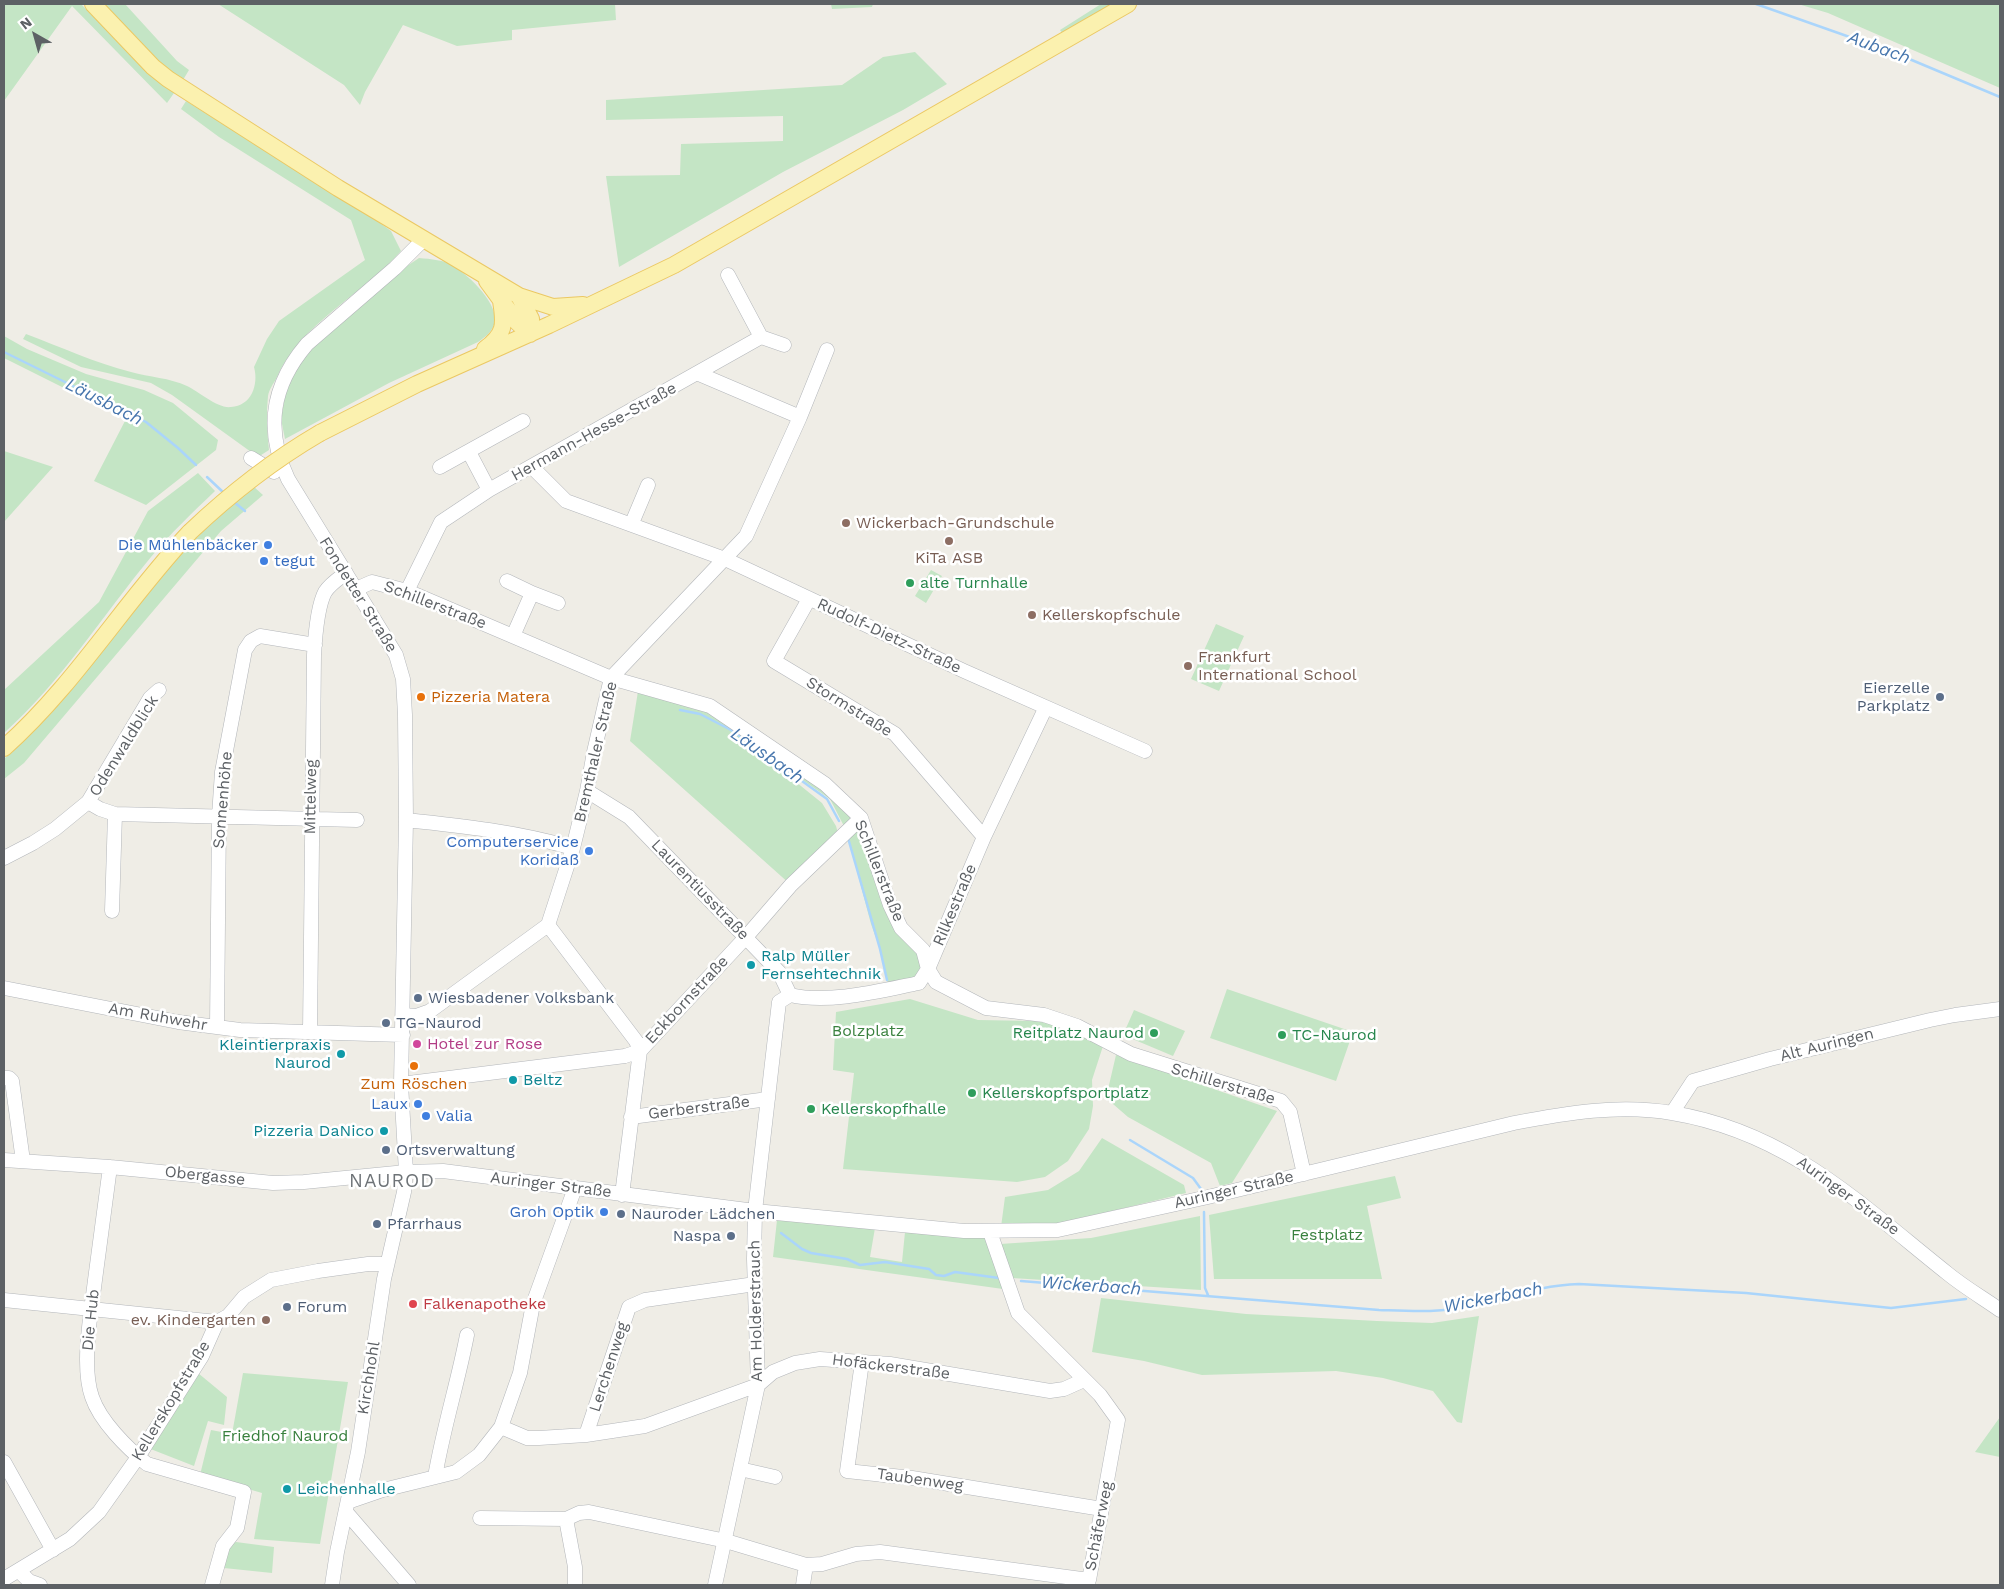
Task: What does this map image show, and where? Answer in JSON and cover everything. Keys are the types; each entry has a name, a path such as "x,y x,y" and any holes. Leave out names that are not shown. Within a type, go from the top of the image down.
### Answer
{"main road":[{"path":"93,4 153,67 184,91 519,296 538,304 554,307 597,302"},
{"path":"4,748 34,719 54,696 155,570 190,532 213,509 251,478 291,450 320,433 409,388 530,334 674,266 1128,4"},
{"path":"474,269 501,299 517,322 530,334"},
{"path":"519,296 531,318 530,334"},
{"path":"467,362 491,345 502,331 504,323 501,299"}],"street":[{"name":"Fondetter Straße","path":"406,1172 401,1084 406,820 405,715 400,666 392,646 288,480 281,465 274,433 276,401 288,370 307,344 395,268 424,239"},
{"path":"728,275 761,337 784,345"},
{"name":"Hermann-Hesse-Straße","path":"407,591 441,522 489,490 699,374 761,337"},
{"name":"Bremthaler Straße","path":"548,925 573,848 611,678 746,536 800,417 827,350"},
{"path":"699,374 800,417"},
{"path":"440,468 523,421"},
{"path":"470,452 489,490"},
{"path":"251,458 288,480"},
{"name":"Rudolf-Dietz-Straße","path":"532,467 566,501 632,523 725,558 1045,709 1144,751"},
{"path":"632,523 648,485"},
{"name":"Mittelweg","path":"310,1032 311,819 315,645 325,593 330,585 346,573"},
{"path":"507,581 558,603"},
{"name":"Schillerstraße","path":"356,589 372,582 407,591 611,678 710,706 826,784 861,818 890,905 901,928 923,950 928,969 936,982 986,1008 1044,1015 1077,1026 1131,1054 1281,1101 1290,1112 1304,1174"},
{"path":"513,636 532,593"},
{"name":"Stormstraße","path":"809,599 774,661 895,734 984,837"},
{"name":"Sonnenhöhe","path":"217,1027 219,816 222,772 245,650 251,641 260,636 315,645"},
{"name":"Odenwaldblick","path":"4,858 55,829 88,802 150,698 159,690"},
{"name":"Rilkestraße","path":"790,995 802,998 858,995 919,983 928,969 984,837 1045,709"},
{"name":"Laurentiusstraße","path":"587,791 629,817 779,972 790,995"},
{"name":"Odenwaldblick","path":"88,802 100,809 115,814 358,820"},
{"name":"Odenwaldblick","path":"112,911 115,814"},
{"name":"Eckbornstraße","path":"401,1084 625,1056 640,1051 746,937 790,885 861,818"},
{"path":"406,820 476,827 535,837 573,848"},
{"path":"403,1015 423,1015 430,1011 548,925 636,1041 640,1051 622,1194"},
{"name":"Am Ruhwehr","path":"4,988 178,1022 217,1027 248,1030 403,1035"},
{"path":"756,1211 780,1002 790,995"},
{"name":"Alt Auringen","path":"1672,1113 1692,1081 1770,1059 1946,1017 2000,1009"},
{"path":"4,1078 9,1078 12,1081 23,1161"},
{"name":"Gerberstraße","path":"631,1117 768,1099"},
{"name":"Auringer Straße","path":"406,1172 443,1171 756,1211 964,1231 1058,1230 1304,1174 1456,1136 1565,1113 1618,1110 1672,1113 1720,1124 1760,1139 1801,1160 1833,1181 1949,1274 2000,1310"},
{"name":"Obergasse","path":"4,1160 110,1167 274,1183 406,1172"},
{"name":"Die Hub","path":"110,1167 92,1309 87,1381 96,1409 147,1464 244,1492 237,1528 223,1546 212,1585"},
{"name":"Kirchhohl","path":"332,1585 358,1452 388,1264 404,1192 406,1172"},
{"path":"409,1585 347,1507 383,1490 456,1472 479,1455 501,1427 520,1372 532,1304 575,1188"},
{"name":"Am Holderstrauch","path":"715,1585 726,1541 758,1385 755,1284 756,1211"},
{"name":"Schäferweg","path":"566,1520 579,1513 589,1512 726,1541 806,1565 822,1564 856,1554 880,1552 1089,1580 1118,1420 1100,1395 1018,1313 990,1232"},
{"name":"Kellerskopfstraße","path":"4,1579 53,1550 84,1527 99,1512 138,1456 202,1356 217,1322 228,1316 244,1297 271,1280 368,1264 388,1264"},
{"name":"Lerchenweg","path":"586,1435 629,1307 645,1300 755,1284"},
{"path":"4,1300 217,1322"},
{"path":"435,1477 440,1447 459,1378 467,1334"},
{"name":"Hofäckerstraße","path":"501,1427 527,1438 586,1435 645,1426 758,1385 773,1372 795,1363 820,1359 890,1364 1050,1391 1064,1389 1084,1380"},
{"name":"Taubenweg","path":"862,1362 847,1471 912,1478 1102,1509"},
{"path":"4,1462 53,1550"},
{"path":"740,1469 775,1476"},
{"path":"480,1518 566,1520 575,1567 575,1585"},
{"path":"803,1585 806,1565"},
{"path":"19,1571 29,1581 40,1585"}],"green space":[{"path":"4,4 81,4 147,71 174,93 167,103 72,6 4,101"},
{"path":"101,4 125,4 177,61 189,70 183,80 166,69"},
{"path":"218,4 615,4 616,20 512,30 512,40 457,46 403,25 365,92 360,105 344,85"},
{"path":"831,4 873,4 872,7 832,9"},
{"path":"1101,4 1112,4 1062,33 1060,30"},
{"path":"1798,4 2000,4 2000,88 1828,13"},
{"path":"915,52 947,84 903,110 783,172 619,267 606,176 680,175 681,144 783,141 783,116 606,120 606,100 842,85 883,57"},
{"path":"186,101 361,209 391,231 401,251 369,282 316,325 287,359 268,396 269,450 258,457 172,395 151,383 81,367 23,339 26,334 104,364 180,383 220,405 226,407 238,406 244,403 252,393 255,381 254,367 267,339 279,321 365,260 351,220 219,137 181,109"},
{"path":"419,258 450,264 475,284 493,309 495,317 491,330 478,342 389,383 285,439 281,419 285,396 289,382 308,351 404,268"},
{"path":"4,336 27,349 86,374 144,390 173,403 218,440 216,450 146,505 94,481 126,419 4,358"},
{"path":"4,451 53,467 4,522"},
{"path":"198,473 215,491 159,548 63,670 25,713 4,733 4,690 99,602 148,511"},
{"path":"253,486 263,495 221,531 24,763 4,779 4,759 42,721 175,560 216,518"},
{"path":"931,570 942,576 926,603 915,596"},
{"path":"1216,624 1244,636 1219,691 1191,679"},
{"path":"639,685 710,706 861,818 890,905 923,950 919,983 889,989 880,949 871,924 846,830 830,799 739,736 822,803 836,826 839,837 791,885 630,741"},
{"name":"TC-Naurod","path":"1227,989 1353,1032 1336,1081 1210,1038"},
{"name":"Kellerskopfsportplatz","path":"910,999 978,1020 1035,1021 1059,1025 1103,1046 1092,1080 1093,1106 1089,1129 1068,1161 1045,1177 1017,1182 843,1169 854,1073 833,1070 836,1012"},
{"name":"Reitplatz Naurod","path":"1134,1010 1185,1031 1173,1056 1123,1035"},
{"path":"1116,1055 1277,1111 1232,1183 1220,1186 1211,1163 1128,1117 1106,1098"},
{"path":"1102,1138 1184,1185 1186,1193 1059,1224 1001,1227 1005,1197 1048,1190 1079,1171"},
{"name":"Festplatz","path":"1395,1176 1401,1198 1367,1206 1382,1279 1214,1279 1209,1215"},
{"path":"1200,1216 1201,1290 1012,1278 1000,1244 1091,1238"},
{"path":"777,1220 875,1228 870,1257 902,1262 905,1232 966,1238 989,1237 1003,1289 773,1257"},
{"path":"1101,1298 1246,1314 1377,1321 1432,1323 1479,1316 1462,1423 1457,1422 1433,1391 1383,1378 1336,1371 1202,1375 1144,1361 1092,1352"},
{"path":"198,1373 227,1397 224,1425 208,1421 194,1466 148,1448"},
{"name":"Friedhof Naurod","path":"243,1373 348,1382 320,1544 254,1539 262,1493 200,1475 211,1430 232,1434"},
{"path":"2000,1417 2000,1457 1975,1452"},
{"path":"236,1542 274,1547 272,1573 224,1568 228,1545"}],"waterway":[{"name":"Aubach","path":"1756,4 1895,53 2000,97"},
{"name":"Läusbach","path":"4,352 146,422 196,465"},
{"path":"207,477 224,493"},
{"path":"234,502 245,511"},
{"name":"Läusbach","path":"680,710 700,714 731,730 827,799 839,821"},
{"name":"Läusbach","path":"848,838 887,980"},
{"name":"Läusbach","path":"1130,1140 1193,1178 1201,1189"},
{"name":"Läusbach","path":"1204,1212 1205,1288 1208,1295"},
{"name":"Wickerbach","path":"781,1233 802,1249 811,1253 847,1259 860,1265 885,1262 929,1269 936,1275 944,1276 955,1272 999,1278"},
{"name":"Wickerbach","path":"1021,1281 1379,1310 1414,1311 1460,1308 1538,1289 1579,1284 1746,1293 1891,1308 1966,1299"}],"place":[{"name":"Wickerbach-Grundschule","path":"846,523"},
{"name":"KiTa ASB","path":"949,541"},
{"name":"Die Mühlenbäcker","path":"268,545"},
{"name":"tegut","path":"264,561"},
{"name":"alte Turnhalle","path":"910,583"},
{"name":"Kellerskopfschule","path":"1032,615"},
{"name":"Frankfurt International School","path":"1188,666"},
{"name":"Pizzeria Matera","path":"421,697"},
{"name":"Eierzelle Parkplatz","path":"1940,697"},
{"name":"Computerservice Koridaß","path":"589,851"},
{"name":"Ralp Müller Fernsehtechnik","path":"751,965"},
{"name":"Wiesbadener Volksbank","path":"418,998"},
{"name":"TG-Naurod","path":"386,1023"},
{"name":"Reitplatz Naurod","path":"1154,1033"},
{"name":"TC-Naurod","path":"1282,1035"},
{"name":"Hotel zur Rose","path":"417,1044"},
{"name":"Kleintierpraxis Naurod","path":"341,1054"},
{"name":"Zum Röschen","path":"414,1066"},
{"name":"Beltz","path":"513,1080"},
{"name":"Kellerskopfsportplatz","path":"972,1093"},
{"name":"Laux","path":"418,1104"},
{"name":"Kellerskopfhalle","path":"811,1109"},
{"name":"Valia","path":"426,1116"},
{"name":"Pizzeria DaNico","path":"384,1131"},
{"name":"Ortsverwaltung","path":"386,1150"},
{"name":"Groh Optik","path":"604,1212"},
{"name":"Nauroder Lädchen","path":"621,1214"},
{"name":"Pfarrhaus","path":"377,1224"},
{"name":"Naspa","path":"731,1236"},
{"name":"Falkenapotheke","path":"413,1304"},
{"name":"Forum","path":"287,1307"},
{"name":"ev. Kindergarten","path":"266,1320"},
{"name":"Leichenhalle","path":"287,1489"}],"district":[{"name":"NAUROD","path":"392,1181"}],"park label":[{"name":"Bolzplatz","path":"868,1031"}]}
